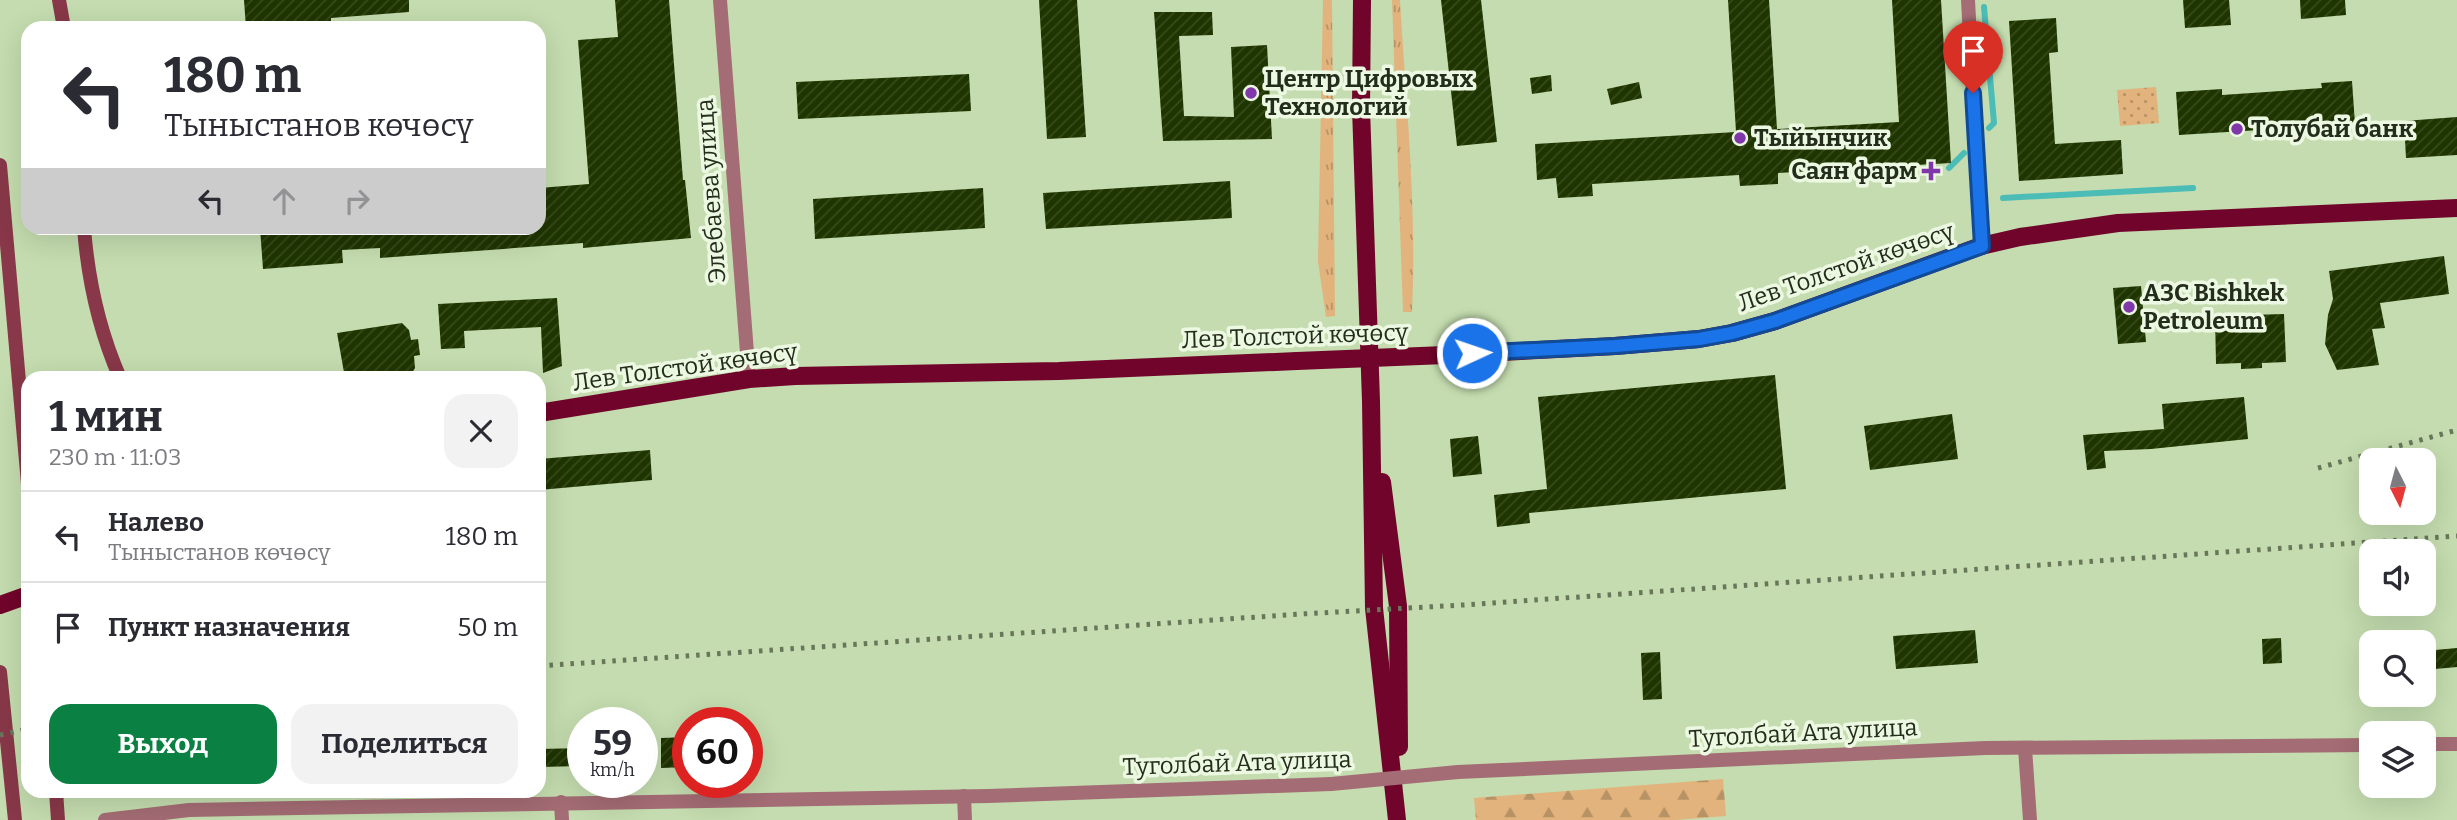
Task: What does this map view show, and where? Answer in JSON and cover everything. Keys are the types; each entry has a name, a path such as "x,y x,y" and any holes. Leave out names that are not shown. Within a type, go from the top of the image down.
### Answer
{"main road":[{"path":"60,0 63,21"},
{"path":"1362,0 1361,108 1371,401 1374,608 1398,820"},
{"path":"0,165 21,404"},
{"name":"Лев Толстой көчөсү","path":"546,411 749,379 794,376 1059,370 1446,355 1699,339 1775,321 1982,246 2020,237 2118,223 2457,208"},
{"path":"85,235 97,312 117,371"},
{"path":"1371,401 1398,606 1398,820"},
{"path":"0,604 21,596"},
{"path":"0,672 15,820"},
{"path":"56,798 58,820"}],"street":[{"name":"Элебаева улица","path":"720,0 749,379"},
{"path":"1968,0 1982,246"},
{"path":"2436,744 2457,744"},
{"name":"Туголбай Ата улица","path":"105,820 561,802 964,796 1331,783 1458,772 1958,749 2359,745"},
{"path":"2025,748 2029,820"},
{"path":"964,796 965,820"},
{"path":"561,802 562,820"}],"green space":[{"path":"1323,0 1332,0 1335,316 1326,317 1318,261"},
{"path":"1392,0 1400,0 1408,117 1413,234 1412,312 1403,312"},
{"path":"2156,87 2159,123 2120,126 2117,90"},
{"path":"1723,779 1726,816 1676,820 1476,820 1474,798"}],"building":[{"path":"244,0 409,0 409,12 331,18 331,21 246,21"},
{"path":"615,0 669,0 683,180 691,238 583,248 583,243 380,258 380,248 342,250 343,263 263,269 261,235 546,235 546,187 589,184 578,40 618,37"},
{"path":"1039,0 1077,0 1086,137 1047,139"},
{"path":"1441,0 1481,0 1497,142 1457,146"},
{"path":"1728,0 1769,0 1777,129 1899,122 1892,0 1941,0 1951,163 1778,173 1778,184 1740,186 1739,175 1592,184 1593,196 1558,198 1556,178 1537,180 1535,144 1736,132"},
{"path":"2183,0 2229,0 2231,25 2185,28"},
{"path":"2300,0 2345,0 2346,15 2301,19"},
{"path":"1154,12 1212,12 1213,35 1179,36 1184,116 1234,117 1231,47 1267,45 1272,139 1163,141"},
{"path":"2056,18 2058,52 2049,53 2055,144 2121,140 2123,174 2019,181 2009,21"},
{"path":"969,74 971,111 798,119 796,82"},
{"path":"1551,75 1552,91 1532,94 1530,78"},
{"path":"2352,81 2355,124 2179,135 2176,92 2222,89 2222,95 2322,88 2321,83"},
{"path":"1639,82 1642,98 1611,105 1607,89"},
{"path":"2457,117 2457,155 2406,158 2404,121"},
{"path":"1230,181 1232,218 1046,229 1043,193"},
{"path":"983,188 985,228 815,239 813,199"},
{"path":"2444,256 2449,294 2380,303 2385,328 2372,329 2379,365 2337,370 2325,344 2328,315 2333,299 2329,271"},
{"name":"АЗС Bishkek Petroleum","path":"2141,286 2146,342 2118,344 2113,288"},
{"path":"557,298 562,366 543,371 541,327 464,331 465,348 441,349 438,304"},
{"path":"2284,314 2286,362 2262,363 2262,368 2241,369 2241,363 2216,364 2215,316"},
{"path":"402,323 409,330 411,340 418,339 420,355 414,356 413,371 344,371 337,333"},
{"path":"1775,375 1786,489 1529,513 1530,523 1497,527 1494,495 1547,489 1538,397"},
{"path":"2244,397 2248,439 2104,451 2106,468 2087,470 2083,435 2164,429 2162,404"},
{"path":"1952,414 1958,459 1870,470 1864,426"},
{"path":"1478,436 1482,474 1453,477 1450,439"},
{"path":"650,450 652,480 546,489 546,458"},
{"path":"1975,630 1978,663 1896,669 1893,636"},
{"path":"2281,638 2282,663 2263,664 2262,639"},
{"path":"2457,648 2457,667 2436,669 2436,650"},
{"path":"1660,652 1662,699 1643,700 1641,653"},
{"path":"661,738 672,738 672,768 661,768"},
{"path":"567,748 567,766 546,767 546,749"}],"waterway":[{"path":"1984,7 1994,123 1989,128"},
{"path":"1949,168 1964,153"},
{"path":"2003,198 2193,188"}],"railway":[{"path":"2318,468 2457,430"},
{"path":"546,666 2457,536"},
{"path":"0,735 21,730"}],"place":[{"name":"Центр Цифровых Технологий","path":"1251,93"},
{"name":"Толубай банк","path":"2237,129"},
{"name":"Тыйынчик","path":"1740,138"},
{"name":"Саян фарм","path":"1931,171"},
{"name":"АЗС Bishkek Petroleum","path":"2129,307"}],"route":[{"path":"1472,353 1615,346 1699,339 1732,333 1775,321 1982,246 1973,93"}]}
